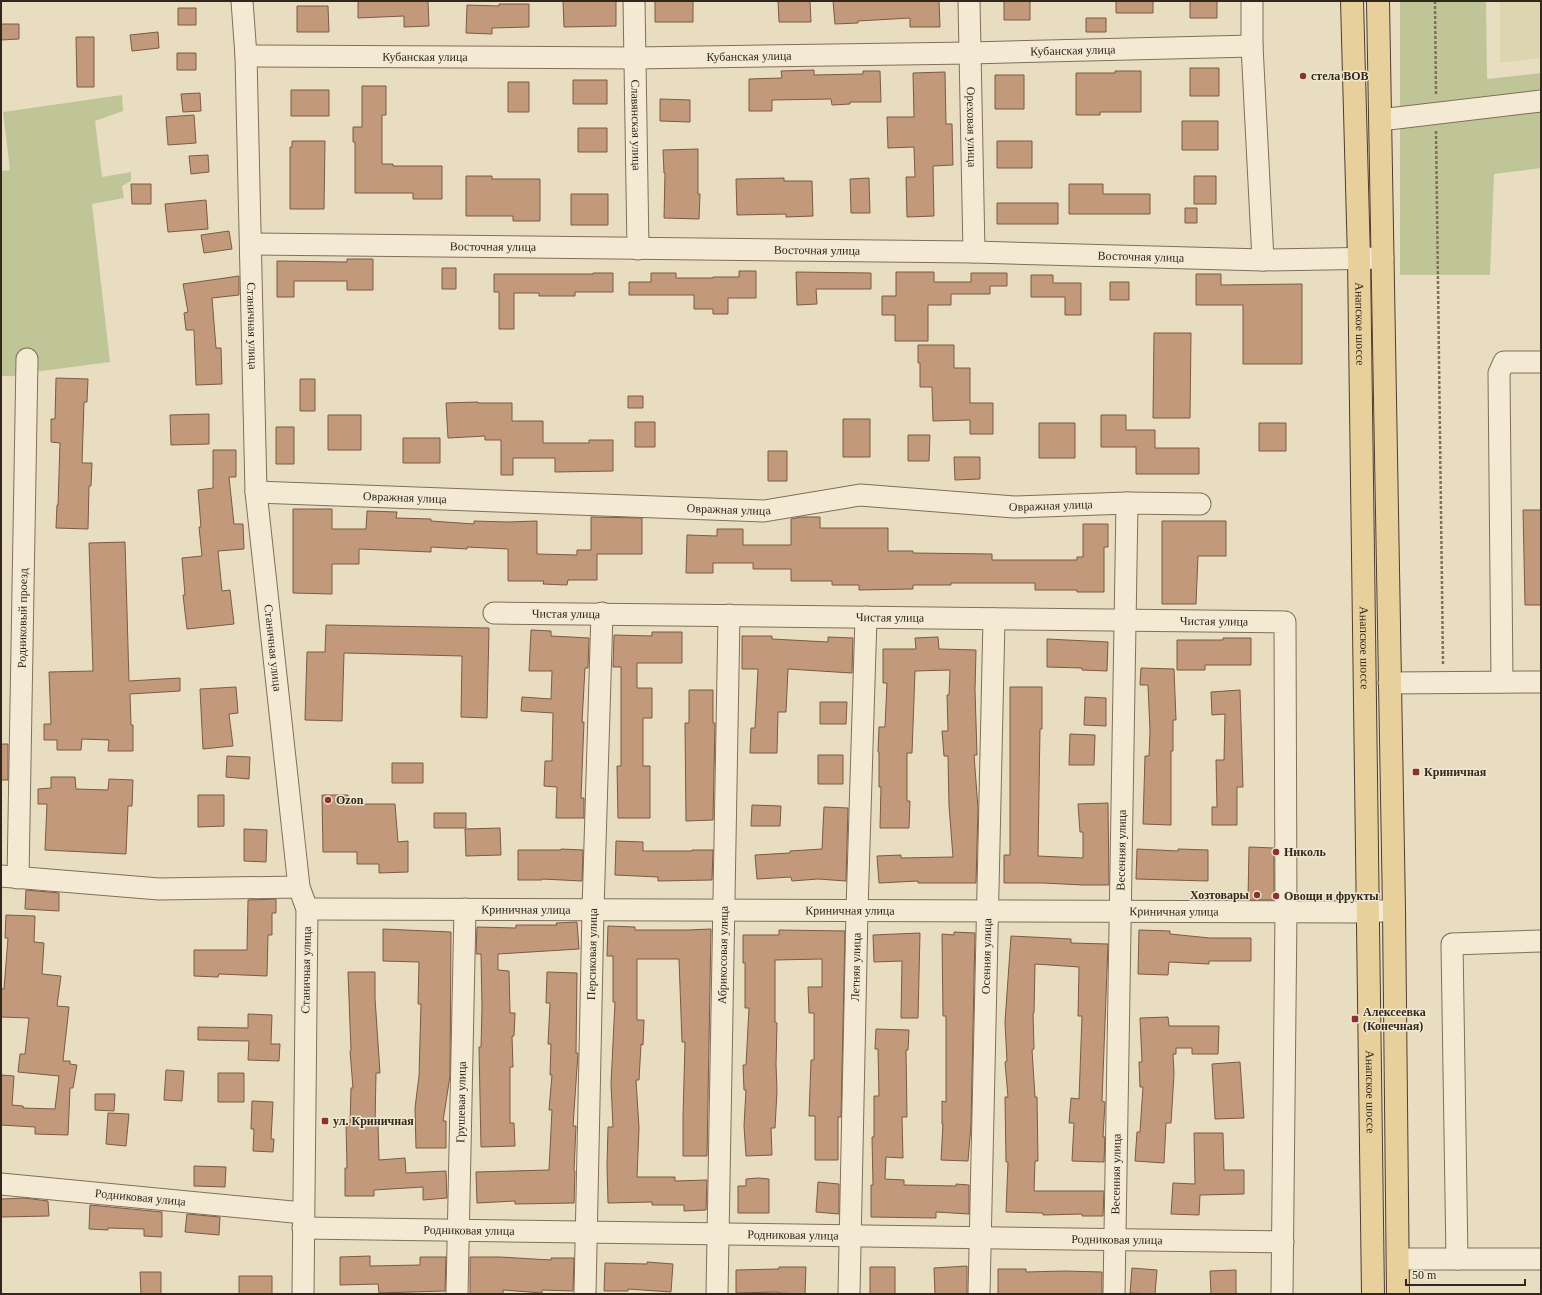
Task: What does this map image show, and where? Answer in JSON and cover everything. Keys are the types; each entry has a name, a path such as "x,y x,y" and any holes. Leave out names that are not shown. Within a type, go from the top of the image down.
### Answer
{"main road":[{"name":"Анапское шоссе","path":"1352,1 1359,258 1373,1294"},
{"name":"Анапское шоссе","path":"1378,1 1394,910 1398,1294"}],"street":[{"name":"Станичная улица","path":"242,1 246,56 256,492 299,887 307,909 303,1294"},
{"name":"Славянская улица","path":"634,1 638,249"},
{"name":"Ореховая улица","path":"969,1 974,252"},
{"path":"1252,1 1252,46 1264,260"},
{"name":"Кубанская улица","path":"246,56 635,58 970,53 1252,46"},
{"path":"1380,120 1541,101"},
{"name":"Восточная улица","path":"251,244 974,252 1264,260 1382,258"},
{"name":"Родниковый проезд","path":"10,877 27,359"},
{"path":"1502,682 1499,372 1504,362 1541,362"},
{"name":"Овражная улица","path":"256,492 764,511 860,495 1014,507 1128,503 1200,504"},
{"name":"Весенняя улица","path":"1114,1294 1128,503"},
{"name":"Чистая улица","path":"494,613 1286,622 1286,911"},
{"name":"Персиковая улица","path":"585,1294 593,910 602,614"},
{"name":"Абрикосовая улица","path":"717,1294 729,615"},
{"name":"Летняя улица","path":"849,1294 857,910 866,617"},
{"name":"Осенняя улица","path":"979,1294 989,911 994,619"},
{"path":"1389,683 1541,682"},
{"path":"10,877 159,889 299,887"},
{"name":"Криничная улица","path":"307,909 1368,912 1394,910"},
{"name":"Грушевая улица","path":"457,1294 465,910"},
{"path":"1282,1294 1286,911"},
{"path":"1457,1259 1452,944 1541,941"},
{"name":"Родниковая улица","path":"1,1184 303,1220 458,1230 1283,1242"},
{"path":"1398,1259 1541,1259"}],"path":[{"path":"1435,1 1443,683"}],"shaded area":[{"path":"1500,1 1541,1 1541,58 1500,63"}],"green space":[{"path":"1400,1 1486,1 1487,79 1541,73 1541,168 1494,174 1490,275 1400,275"},
{"path":"122,95 123,111 95,121 102,177 131,172 131,181 122,186 124,198 92,204 110,362 34,372 20,376 1,376 1,171 10,170 3,112"}],"building":[{"path":"358,1 428,1 429,26 404,27 404,16 358,18"},
{"path":"563,1 616,1 616,26 564,27"},
{"path":"655,1 693,1 693,22 655,22"},
{"path":"778,1 810,1 811,22 779,22"},
{"path":"833,1 939,1 940,27 910,27 910,18 835,24"},
{"path":"1004,1 1030,1 1030,20 1004,20"},
{"path":"1116,1 1153,1 1153,13 1116,13"},
{"path":"1190,1 1217,1 1217,18 1190,18"},
{"path":"499,4 529,4 529,27 492,28 492,34 466,33 467,5 499,6"},
{"path":"297,6 328,6 329,32 297,32"},
{"path":"178,8 196,8 196,25 178,25"},
{"path":"1086,18 1106,18 1106,32 1086,32"},
{"path":"1,24 19,24 19,39 1,40"},
{"path":"158,32 159,48 132,51 130,35"},
{"path":"76,37 94,37 94,87 77,87"},
{"path":"177,53 196,53 196,70 177,70"},
{"path":"1190,68 1219,68 1219,96 1190,96"},
{"path":"814,70 814,75 863,74 863,71 880,71 881,102 850,102 850,104 832,105 831,99 772,100 772,111 749,111 749,79 782,78 781,71"},
{"path":"1115,71 1141,71 1141,112 1100,112 1100,115 1076,115 1076,73 1115,73"},
{"path":"945,72 946,124 952,124 953,165 933,166 934,216 907,217 906,177 915,177 914,147 888,148 887,117 914,117 913,73"},
{"path":"995,75 1024,75 1024,109 995,109"},
{"path":"573,80 607,80 607,104 573,104"},
{"path":"508,82 529,82 529,112 508,112"},
{"path":"362,86 386,86 386,115 382,115 382,164 393,164 393,166 442,166 442,199 413,199 413,193 355,193 355,142 353,142 353,127 362,127"},
{"path":"291,90 329,90 329,116 291,116"},
{"path":"200,93 201,111 183,112 181,94"},
{"path":"660,99 690,100 690,122 660,121"},
{"path":"194,115 196,143 168,145 166,117"},
{"path":"1182,121 1218,121 1218,150 1182,150"},
{"path":"578,128 607,128 607,152 578,152"},
{"path":"292,141 325,141 324,209 290,209 290,147 292,147"},
{"path":"997,141 1032,141 1032,168 997,168"},
{"path":"698,149 698,194 700,194 699,219 664,218 665,173 663,150"},
{"path":"208,155 209,172 191,174 189,156"},
{"path":"466,176 492,176 492,179 540,179 540,221 513,221 513,216 466,216"},
{"path":"1194,176 1216,176 1216,204 1194,204"},
{"path":"784,178 784,181 812,181 813,216 786,217 786,214 737,215 736,179"},
{"path":"869,178 870,213 851,213 850,179"},
{"path":"131,184 151,184 151,204 132,204"},
{"path":"1069,184 1103,184 1103,194 1150,194 1150,214 1069,214"},
{"path":"571,194 608,194 608,225 571,225"},
{"path":"206,200 208,229 168,232 165,204"},
{"path":"997,203 1058,203 1058,224 997,224"},
{"path":"1185,208 1197,208 1197,223 1185,223"},
{"path":"229,231 232,249 204,253 201,235"},
{"path":"347,259 373,259 373,290 347,290 347,281 294,281 294,297 277,297 277,261 347,262"},
{"path":"442,268 456,268 456,289 442,289"},
{"path":"739,271 756,271 756,298 728,298 728,314 713,314 713,309 694,309 694,295 629,295 629,282 651,282 651,273 676,273 676,278 713,278 739,277"},
{"path":"796,272 871,273 871,289 816,289 817,304 797,305"},
{"path":"896,272 934,272 934,282 971,282 971,273 1007,273 1007,286 990,286 990,294 951,294 951,305 928,305 928,341 895,341 895,315 882,315 882,296 896,296"},
{"path":"613,273 613,292 575,292 575,296 539,296 539,293 514,293 514,329 499,329 499,292 494,292 494,274"},
{"path":"1196,274 1221,274 1221,285 1302,284 1302,364 1243,364 1243,305 1196,305"},
{"path":"1031,275 1053,275 1053,283 1081,283 1081,315 1065,315 1065,297 1031,297"},
{"path":"239,276 239,295 212,298 216,348 221,348 222,384 196,385 194,330 186,330 184,313 188,312 183,284"},
{"path":"1110,282 1129,282 1129,300 1110,300"},
{"path":"1154,333 1191,333 1190,418 1153,418"},
{"path":"918,345 954,345 954,368 970,368 970,403 993,403 993,434 970,434 970,420 933,421 932,387 920,387"},
{"path":"56,378 88,379 87,402 84,402 82,463 92,463 91,486 89,486 88,529 56,528 60,443 51,442 51,419 55,419"},
{"path":"300,379 315,379 315,411 300,411"},
{"path":"628,396 643,396 643,408 628,408"},
{"path":"446,403 512,403 512,421 543,421 543,443 589,443 589,440 613,440 613,471 555,472 555,458 513,458 513,475 501,475 501,440 485,440 485,436 448,438"},
{"path":"209,414 209,444 171,445 170,415"},
{"path":"328,415 361,415 361,450 328,450"},
{"path":"1101,415 1126,415 1126,430 1155,430 1155,448 1199,448 1199,474 1136,474 1136,447 1101,447"},
{"path":"843,419 870,419 870,457 843,457"},
{"path":"635,422 655,422 655,447 635,447"},
{"path":"1039,423 1075,423 1075,458 1039,458"},
{"path":"1259,423 1286,423 1286,451 1259,451"},
{"path":"276,427 294,427 294,464 276,464"},
{"path":"908,435 930,435 929,461 908,461"},
{"path":"403,438 440,438 440,463 403,463"},
{"path":"213,450 236,450 236,477 229,477 234,524 243,524 244,549 218,551 222,591 230,590 234,624 187,629 183,595 185,595 182,558 202,556 199,527 201,527 198,490 213,488"},
{"path":"768,451 787,451 787,481 768,481"},
{"path":"954,457 980,457 980,479 955,480"},
{"path":"293,509 332,509 332,529 366,529 367,511 397,512 396,518 431,519 431,521 474,524 474,521 537,521 537,554 577,555 577,550 591,550 591,517 642,518 642,554 597,554 597,580 568,580 567,585 543,584 544,581 508,581 508,549 431,547 431,552 359,549 359,564 332,564 332,594 293,593"},
{"path":"1523,510 1541,510 1541,605 1525,605"},
{"path":"801,517 820,517 820,528 888,528 888,551 913,551 913,553 992,554 992,560 1077,560 1077,557 1083,557 1083,524 1108,524 1108,547 1104,547 1104,592 1077,592 1077,590 1035,590 1035,583 951,583 951,585 913,585 913,589 859,590 859,585 832,585 832,581 791,581 791,569 753,569 753,563 713,563 713,573 686,573 687,535 717,536 717,529 743,529 743,545 791,545 791,519"},
{"path":"1162,521 1226,521 1226,556 1198,556 1196,604 1162,604"},
{"path":"125,542 129,681 180,678 180,691 130,694 131,725 133,725 133,751 108,751 109,740 82,739 81,750 57,750 57,740 44,740 44,724 51,724 49,672 93,671 89,543"},
{"path":"326,625 489,628 487,718 461,717 462,656 344,653 342,721 305,720 307,652 325,652"},
{"path":"531,630 551,631 551,636 589,638 588,668 585,668 582,722 584,722 581,798 584,798 584,818 556,818 557,787 544,786 545,761 552,761 553,713 521,711 522,697 551,699 552,671 529,671"},
{"path":"652,632 682,632 682,663 637,663 637,688 652,688 652,718 643,718 643,766 650,766 650,818 618,818 617,766 621,766 621,667 613,667 614,635 652,636"},
{"path":"742,636 772,636 772,639 828,642 828,637 853,638 852,673 788,669 786,712 778,712 777,753 750,753 751,728 755,728 758,669 742,669"},
{"path":"938,637 939,649 976,650 975,690 977,755 974,755 978,808 976,883 918,883 918,881 879,883 877,856 901,855 901,858 953,857 949,806 948,756 944,756 942,731 948,731 947,695 949,695 950,670 915,671 912,753 907,753 907,801 910,801 909,828 880,828 881,787 879,787 879,727 885,727 887,683 883,683 883,649 916,649 915,638"},
{"path":"1223,638 1251,638 1251,665 1205,665 1205,670 1177,670 1177,640 1223,640"},
{"path":"1047,639 1108,642 1107,671 1082,670 1082,668 1047,667"},
{"path":"1141,668 1174,669 1176,720 1173,720 1173,751 1171,751 1171,825 1143,824 1145,756 1149,756 1150,731 1148,685 1140,685"},
{"path":"236,687 238,713 229,714 233,746 203,749 200,689"},
{"path":"1010,687 1042,687 1038,856 1083,858 1083,832 1080,832 1078,804 1108,803 1109,885 1004,883 1004,855 1010,855"},
{"path":"689,690 713,690 713,723 715,723 713,820 686,821 685,723 689,723"},
{"path":"1240,690 1243,787 1237,787 1237,825 1212,825 1212,807 1217,807 1216,760 1224,760 1225,714 1212,715 1211,692"},
{"path":"1085,697 1106,698 1106,726 1084,725"},
{"path":"820,702 847,702 846,724 820,724"},
{"path":"1070,734 1095,735 1094,765 1069,765"},
{"path":"1,744 8,744 8,780 1,780"},
{"path":"818,755 843,755 843,784 818,784"},
{"path":"227,756 250,757 249,779 226,777"},
{"path":"392,763 423,763 423,783 392,783"},
{"path":"51,777 75,777 76,789 108,790 109,779 133,780 132,806 128,806 126,854 45,850 47,804 38,804 38,789 51,788"},
{"path":"198,795 224,795 224,826 198,827"},
{"path":"322,795 348,795 348,804 395,804 398,842 408,841 408,872 379,873 379,864 357,864 357,852 323,852"},
{"path":"752,805 781,806 780,826 751,826"},
{"path":"824,807 848,808 846,881 818,879 792,881 791,877 757,879 755,855 822,849"},
{"path":"434,813 466,813 466,828 434,828"},
{"path":"500,828 501,855 466,856 465,829"},
{"path":"244,829 267,830 266,862 244,861"},
{"path":"616,841 643,842 643,851 713,850 712,880 658,881 658,877 615,875"},
{"path":"1249,847 1274,848 1274,900 1248,900"},
{"path":"1137,849 1178,851 1178,849 1208,850 1208,881 1136,879"},
{"path":"518,850 583,850 582,881 542,879 518,880"},
{"path":"26,890 59,893 59,911 25,909"},
{"path":"276,899 276,913 272,913 272,935 268,935 267,976 219,974 218,977 194,976 194,950 247,950 248,900"},
{"path":"6,915 35,916 34,942 44,943 42,974 61,976 57,1006 69,1007 63,1061 70,1061 70,1064 77,1065 73,1088 70,1088 68,1135 35,1134 35,1127 1,1125 1,1075 14,1076 12,1105 23,1106 23,1108 55,1109 59,1076 18,1072 20,1054 25,1054 29,1018 1,1017 1,989 4,989 8,938 5,938"},
{"path":"577,922 579,949 498,954 498,970 509,971 510,1013 515,1013 514,1036 512,1036 513,1067 510,1067 510,1123 514,1123 515,1146 481,1147 479,1047 481,1047 482,1008 481,954 476,954 477,927 516,928 516,925 557,925 556,923"},
{"path":"608,926 635,927 635,930 711,929 707,1156 683,1156 685,1042 682,1042 679,959 637,959 637,1020 644,1020 639,1080 636,1080 639,1128 637,1177 675,1177 675,1181 707,1180 706,1210 684,1211 684,1205 652,1205 652,1202 608,1203 608,1127 613,1127 611,1084 615,1002 613,1002 613,956 607,956"},
{"path":"383,929 451,932 450,1076 443,1121 446,1121 446,1148 416,1148 415,1108 419,1076 421,1004 418,1004 419,962 383,961"},
{"path":"779,930 845,931 841,1117 838,1117 838,1160 815,1160 815,1116 809,1116 811,1060 814,1060 814,1013 809,1013 808,987 822,987 822,959 775,960 777,1091 775,1128 771,1128 772,1155 746,1156 744,1126 746,1090 744,1090 743,1065 746,1065 749,1008 745,1008 745,963 743,963 743,935 779,935"},
{"path":"1139,930 1170,931 1170,934 1210,938 1251,938 1251,961 1209,961 1209,964 1169,962 1168,975 1138,974"},
{"path":"954,932 975,933 971,1125 968,1161 941,1160 943,1124 942,1101 946,1102 946,1016 943,1016 942,934 954,935"},
{"path":"920,933 918,1018 901,1018 902,961 874,962 873,935"},
{"path":"1011,936 1071,939 1071,943 1108,944 1102,1101 1105,1102 1103,1137 1105,1137 1104,1162 1072,1161 1074,1123 1069,1123 1071,1098 1079,1099 1082,1016 1078,1016 1079,967 1035,964 1033,1013 1034,1049 1032,1050 1035,1097 1037,1097 1038,1161 1035,1161 1034,1191 1104,1191 1103,1216 1082,1216 1082,1214 1043,1215 1043,1213 1006,1212 1008,1162 1006,1162 1005,1097 1008,1097 1005,1062 1007,1061 1005,1022"},
{"path":"348,972 375,972 375,998 380,1073 376,1073 375,1124 378,1124 379,1160 405,1158 406,1173 446,1171 447,1198 423,1200 423,1187 374,1190 374,1196 345,1196 345,1168 347,1168 346,1125 350,1125 351,1088 353,1088 350,1051"},
{"path":"547,972 577,973 576,1053 578,1053 573,1126 576,1126 574,1203 515,1204 515,1201 477,1203 476,1172 549,1170 552,1110 549,1110 552,1075 550,1075 551,1044 548,1044 550,1003 546,1003"},
{"path":"248,1014 272,1015 271,1044 280,1044 279,1061 248,1060 249,1041 198,1040 198,1027 248,1028"},
{"path":"1168,1017 1169,1026 1219,1026 1218,1054 1192,1054 1192,1048 1176,1048 1176,1054 1173,1054 1174,1074 1171,1123 1166,1123 1164,1163 1135,1161 1137,1132 1140,1132 1143,1087 1140,1087 1139,1062 1142,1062 1140,1018"},
{"path":"876,1029 909,1030 908,1050 906,1050 907,1117 902,1117 903,1158 886,1157 885,1179 904,1180 904,1185 969,1185 969,1214 936,1212 936,1218 871,1217 871,1185 873,1185 872,1137 874,1137 874,1096 879,1096 878,1049 875,1049"},
{"path":"1240,1062 1244,1118 1215,1119 1212,1064"},
{"path":"166,1070 184,1071 182,1101 164,1100"},
{"path":"218,1073 244,1073 244,1102 218,1102"},
{"path":"95,1094 115,1094 114,1111 95,1110"},
{"path":"252,1101 273,1102 271,1139 274,1139 273,1152 253,1151 254,1129 251,1129"},
{"path":"108,1113 129,1114 126,1146 106,1144"},
{"path":"1194,1133 1223,1133 1224,1170 1244,1170 1244,1194 1200,1195 1199,1215 1171,1214 1173,1183 1195,1184"},
{"path":"194,1166 226,1167 225,1187 194,1186"},
{"path":"746,1179 769,1179 769,1213 738,1213 738,1186 746,1186"},
{"path":"818,1182 839,1184 839,1214 816,1212"},
{"path":"24,1198 48,1201 49,1216 1,1217 1,1199"},
{"path":"90,1205 162,1212 162,1237 144,1236 144,1229 89,1229"},
{"path":"187,1214 220,1217 219,1235 185,1232"},
{"path":"370,1256 370,1266 420,1265 420,1257 446,1257 445,1291 379,1293 378,1284 340,1285 340,1257"},
{"path":"470,1257 551,1260 551,1258 574,1258 573,1291 542,1290 542,1293 503,1290 503,1294 470,1294"},
{"path":"647,1262 673,1264 671,1292 628,1289 628,1291 604,1291 605,1263 647,1264"},
{"path":"967,1266 967,1294 935,1294 934,1268"},
{"path":"779,1267 806,1267 805,1294 778,1292 736,1293 736,1270 779,1269"},
{"path":"870,1267 895,1267 895,1294 870,1294"},
{"path":"1132,1268 1157,1270 1155,1294 1130,1293"},
{"path":"998,1269 1026,1269 1026,1272 1102,1272 1102,1294 998,1294"},
{"path":"1236,1270 1236,1294 1211,1294 1210,1271"},
{"path":"140,1272 161,1272 161,1294 141,1294"},
{"path":"239,1276 272,1276 272,1294 239,1294"}],"place":[{"name":"стела ВОВ","path":"1303,76"},
{"name":"Криничная","path":"1416,772"},
{"name":"Ozon","path":"328,800"},
{"name":"Николь","path":"1276,852"},
{"name":"Хозтовары","path":"1257,895"},
{"name":"Овощи и фрукты","path":"1276,896"},
{"name":"Алексеевка (Конечная)","path":"1355,1019"},
{"name":"ул. Криничная","path":"325,1121"}]}
